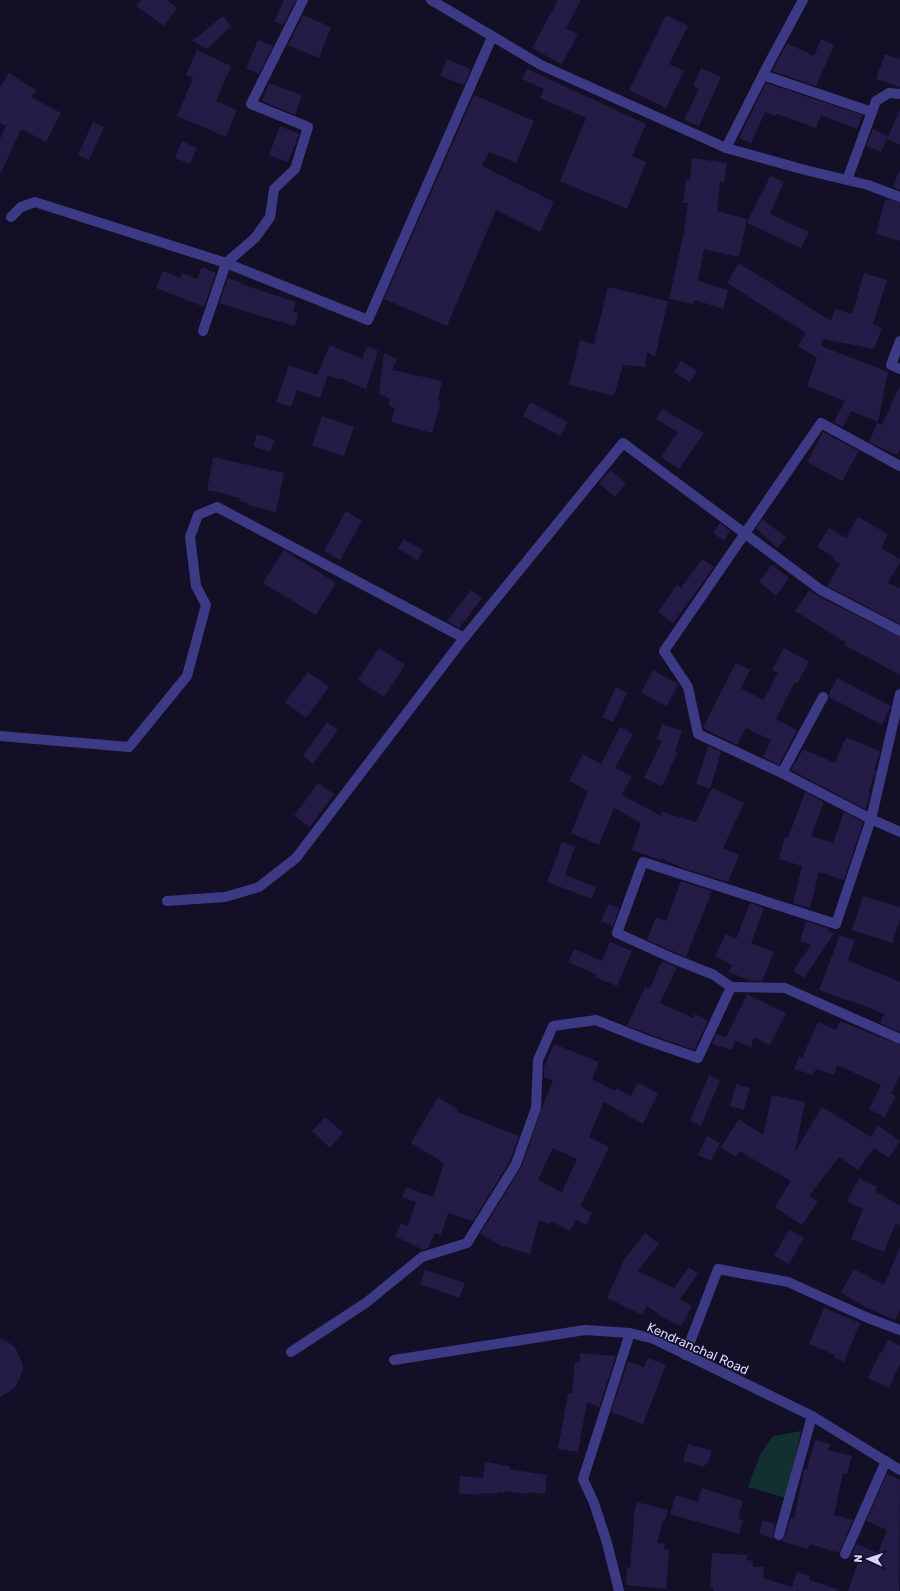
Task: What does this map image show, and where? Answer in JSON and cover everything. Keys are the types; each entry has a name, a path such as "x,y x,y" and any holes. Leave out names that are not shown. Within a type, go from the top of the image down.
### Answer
{"street":[{"path":"204,331 226,263 255,238 270,217 274,189 295,170 308,127 251,104 303,0"},
{"path":"431,0 492,38 541,65 726,148 809,171 868,185 900,197"},
{"path":"726,148 803,0"},
{"path":"11,217 21,207 35,202 226,263 368,320 492,38"},
{"path":"763,75 872,112"},
{"path":"846,180 876,101 889,92 900,94"},
{"path":"900,340 891,365 900,369"},
{"path":"900,466 821,423 664,651 688,687 698,734 782,773 871,819 900,832"},
{"path":"167,901 225,897 259,887 296,858 464,638 623,443 821,590 900,631"},
{"path":"0,736 129,747 187,676 206,605 196,586 190,537 198,515 217,508 464,638"},
{"path":"900,694 871,819 836,924 642,862 617,933 674,959 714,975 731,987 786,988 900,1039"},
{"path":"782,773 823,697"},
{"path":"291,1352 367,1302 422,1258 467,1243 516,1164 536,1108 538,1060 553,1026 596,1020 646,1040 698,1058 731,987"},
{"path":"685,1354 718,1269 788,1282 868,1318 900,1330"},
{"name":"Kendranchal Road","path":"394,1360 585,1330 630,1333 654,1339 812,1416 900,1470"},
{"path":"619,1591 607,1543 594,1503 583,1479 630,1333"},
{"path":"779,1536 812,1416"},
{"path":"845,1554 886,1461"}],"green space":[{"path":"801,1431 786,1498 748,1487 760,1455 773,1436"}],"building":[{"path":"141,0 167,0 177,8 164,26 136,6"},
{"path":"284,0 296,0 283,25 274,21"},
{"path":"558,0 581,0 566,28 578,34 562,64 532,48"},
{"path":"303,15 331,27 319,58 288,45"},
{"path":"666,15 688,26 669,64 684,71 666,108 629,90"},
{"path":"223,16 231,26 207,49 192,41"},
{"path":"821,39 834,45 816,86 772,71 787,43 814,56"},
{"path":"258,40 273,46 259,74 246,68"},
{"path":"197,50 231,66 216,101 237,110 226,137 177,116 193,78 186,75"},
{"path":"885,54 900,59 900,87 876,79"},
{"path":"447,59 471,69 464,85 440,76"},
{"path":"701,68 721,77 699,126 684,120 699,89 693,86"},
{"path":"527,69 646,124 632,156 646,162 627,209 560,181 586,118 540,98 544,89 522,79"},
{"path":"9,73 36,90 31,97 61,113 46,142 21,129 0,175 0,139 6,126 0,123 0,87"},
{"path":"269,83 302,95 295,115 262,101"},
{"path":"766,83 862,115 857,129 821,115 816,128 786,117 776,114 775,116 765,112 751,143 739,138"},
{"path":"474,95 534,121 516,163 489,152 482,166 554,202 540,232 496,210 447,326 384,299"},
{"path":"900,109 900,145 887,139"},
{"path":"93,122 104,127 89,160 78,155"},
{"path":"280,126 299,134 288,162 269,155"},
{"path":"873,129 888,136 881,152 866,146"},
{"path":"182,141 197,148 190,164 175,158"},
{"path":"692,158 727,163 724,182 720,181 717,211 747,219 739,257 704,249 698,281 728,290 723,309 695,300 694,304 669,299 684,232 688,203 683,203 686,180 690,180"},
{"path":"900,171 900,190 893,187"},
{"path":"770,176 784,182 770,214 809,232 801,248 747,223"},
{"path":"888,199 900,203 900,241 876,234 885,200 888,201"},
{"path":"739,263 831,321 835,309 852,314 864,273 887,280 873,324 882,328 874,349 823,339 821,346 888,372 878,422 851,411 843,427 834,422 845,401 807,386 817,358 798,346 806,333 727,283"},
{"path":"202,267 216,273 204,307 156,288 163,271 180,278 182,273 197,279"},
{"path":"228,278 242,283 241,284 296,302 293,312 298,313 295,326 219,303"},
{"path":"608,287 668,301 655,357 647,352 645,367 623,365 614,396 569,385 580,340 594,344"},
{"path":"330,345 362,359 367,346 378,351 366,389 340,378 339,380 328,375 320,398 297,390 291,407 276,402 289,365 317,375"},
{"path":"384,353 397,359 392,370 442,381 438,400 441,401 432,433 391,422 395,408 389,406 390,399 379,394"},
{"path":"681,361 697,371 690,382 674,372"},
{"path":"900,385 900,449 897,455 869,442 877,423 882,425"},
{"path":"530,402 568,422 560,436 523,416"},
{"path":"662,409 704,433 679,469 661,457 678,432 656,419"},
{"path":"322,416 354,427 344,456 312,446"},
{"path":"823,432 859,451 842,481 807,462"},
{"path":"257,434 275,440 270,452 253,446"},
{"path":"213,457 284,473 276,512 248,505 248,503 239,501 240,498 231,495 207,490"},
{"path":"611,470 626,483 615,497 599,483"},
{"path":"346,511 362,521 340,560 324,551"},
{"path":"858,517 888,534 881,548 900,559 900,562 888,583 900,588 900,624 827,586 840,564 833,559 834,557 817,547 829,528 846,538"},
{"path":"762,519 786,537 777,548 756,528"},
{"path":"720,523 730,531 724,541 713,533"},
{"path":"403,539 423,550 418,560 398,549"},
{"path":"284,550 336,583 316,615 263,583"},
{"path":"702,559 714,567 673,623 658,612 677,585 681,588"},
{"path":"772,565 789,578 776,596 759,582"},
{"path":"471,590 482,598 459,628 447,621"},
{"path":"809,590 818,596 900,637 900,675 844,645 845,642 795,611"},
{"path":"379,648 405,665 384,697 358,680"},
{"path":"784,648 809,662 797,684 795,682 776,719 797,730 779,765 763,757 771,740 746,728 737,745 703,727 736,663 750,670 741,688 763,700 778,673 772,670"},
{"path":"653,670 678,684 667,706 641,693"},
{"path":"308,672 329,687 306,718 285,702"},
{"path":"837,678 891,706 882,725 829,697"},
{"path":"616,687 627,693 613,722 602,717"},
{"path":"327,722 338,730 313,764 303,756"},
{"path":"662,724 682,731 675,751 678,752 662,786 644,778 662,741 657,739"},
{"path":"620,727 633,734 615,768 632,776 622,795 661,816 662,812 696,822 712,788 744,803 723,848 739,855 728,882 685,869 661,858 661,860 632,850 641,823 614,808 599,845 571,833 588,791 569,781 583,754 601,764"},
{"path":"846,737 880,751 874,770 876,771 868,792 870,793 865,809 791,770 803,749 835,763"},
{"path":"708,746 721,752 710,789 696,784"},
{"path":"318,783 334,794 310,827 294,816"},
{"path":"805,792 824,802 811,836 833,843 844,812 863,822 844,880 819,872 810,908 793,903 802,866 779,859 785,837 788,838"},
{"path":"562,842 575,847 565,875 596,887 592,899 547,882"},
{"path":"681,881 712,891 686,957 647,940 656,917 666,921"},
{"path":"863,896 900,907 900,920 892,943 852,930"},
{"path":"750,903 764,908 751,943 774,952 762,981 751,981 729,972 732,965 715,956 726,934 736,939"},
{"path":"609,904 619,908 613,926 601,921"},
{"path":"806,921 828,928 827,930 834,933 804,978 793,971 811,945 800,941"},
{"path":"840,935 855,940 848,960 900,982 900,1032 880,1023 884,1014 819,990"},
{"path":"610,942 632,951 617,986 595,977 597,975 568,962 574,949 602,961"},
{"path":"662,961 677,967 660,1003 693,1018 695,1014 708,1021 694,1050 627,1026 645,987 650,988"},
{"path":"747,994 786,1013 770,1045 754,1037 751,1047 735,1041 732,1050 712,1044 716,1034 726,1037"},
{"path":"840,1021 900,1045 900,1075 891,1094 896,1096 885,1117 869,1109 881,1085 837,1065 834,1075 816,1069 813,1075 794,1069 799,1056 802,1058 818,1022 836,1030"},
{"path":"554,1044 599,1062 592,1079 615,1091 617,1088 631,1096 638,1083 658,1093 643,1124 604,1102 589,1137 609,1147 580,1206 592,1213 586,1225 576,1220 570,1231 551,1221 549,1224 539,1220 530,1254 502,1246 480,1234 522,1166 553,1081 544,1077 544,1067","holes":["553,1148 577,1159 562,1192 538,1180"]},
{"path":"709,1075 720,1080 701,1126 690,1121"},
{"path":"736,1084 750,1088 744,1110 730,1106"},
{"path":"772,1095 805,1102 795,1152 822,1107 871,1137 878,1125 900,1141 889,1158 874,1148 858,1170 839,1157 809,1196 818,1202 802,1225 775,1207 791,1181 739,1151 736,1157 721,1147 739,1119 763,1135"},
{"path":"438,1097 458,1109 457,1112 519,1136 510,1161 473,1221 448,1213 441,1235 435,1233 428,1248 423,1250 395,1236 401,1223 408,1226 416,1202 402,1197 406,1187 433,1197 444,1163 411,1143"},
{"path":"325,1117 343,1133 330,1148 312,1131"},
{"path":"707,1136 720,1143 711,1161 698,1155"},
{"path":"859,1178 877,1187 875,1191 900,1206 900,1226 896,1223 884,1252 851,1239 863,1209 847,1201"},
{"path":"789,1230 804,1238 789,1264 774,1256"},
{"path":"645,1233 659,1244 638,1271 674,1288 689,1267 698,1274 680,1299 692,1306 681,1326 664,1318 647,1306 642,1315 607,1298 624,1260"},
{"path":"900,1247 900,1309 895,1320 867,1308 841,1293 854,1269 884,1285"},
{"path":"425,1270 465,1283 459,1298 420,1284"},
{"path":"824,1308 860,1323 844,1362 834,1357 835,1355 809,1344"},
{"path":"0,1338 11,1344 16,1349 22,1363 23,1370 17,1384 12,1390 0,1397"},
{"path":"888,1340 900,1346 900,1364 889,1388 868,1378 880,1352 882,1353"},
{"path":"580,1353 616,1356 599,1407 587,1402 578,1452 558,1449 568,1394 572,1394 575,1362 579,1363"},
{"path":"648,1358 666,1365 643,1424 611,1412 628,1361 644,1367"},
{"path":"815,1440 830,1444 828,1450 852,1456 847,1474 843,1473 834,1515 853,1520 839,1553 810,1544 808,1549 781,1541 785,1537 791,1517 794,1518 804,1469 807,1469"},
{"path":"688,1444 712,1451 708,1463 706,1463 704,1467 683,1461"},
{"path":"485,1462 509,1466 509,1469 547,1475 545,1494 529,1492 528,1494 505,1491 505,1493 480,1493 479,1495 459,1493 460,1476 483,1478"},
{"path":"887,1474 900,1480 899,1591 848,1591 858,1562 858,1559 851,1557 856,1544 878,1553 887,1530 866,1521"},
{"path":"702,1488 743,1501 738,1519 743,1520 739,1534 670,1514 676,1495 698,1502"},
{"path":"637,1502 668,1510 665,1521 663,1520 657,1543 665,1544 664,1549 669,1550 666,1589 626,1585 627,1567 630,1568 633,1519"},
{"path":"763,1520 775,1524 773,1534 774,1539 759,1534"},
{"path":"712,1553 747,1555 747,1560 753,1561 753,1567 764,1567 763,1578 792,1587 797,1572 810,1576 809,1580 837,1589 837,1591 713,1591 713,1588 710,1588"}]}
